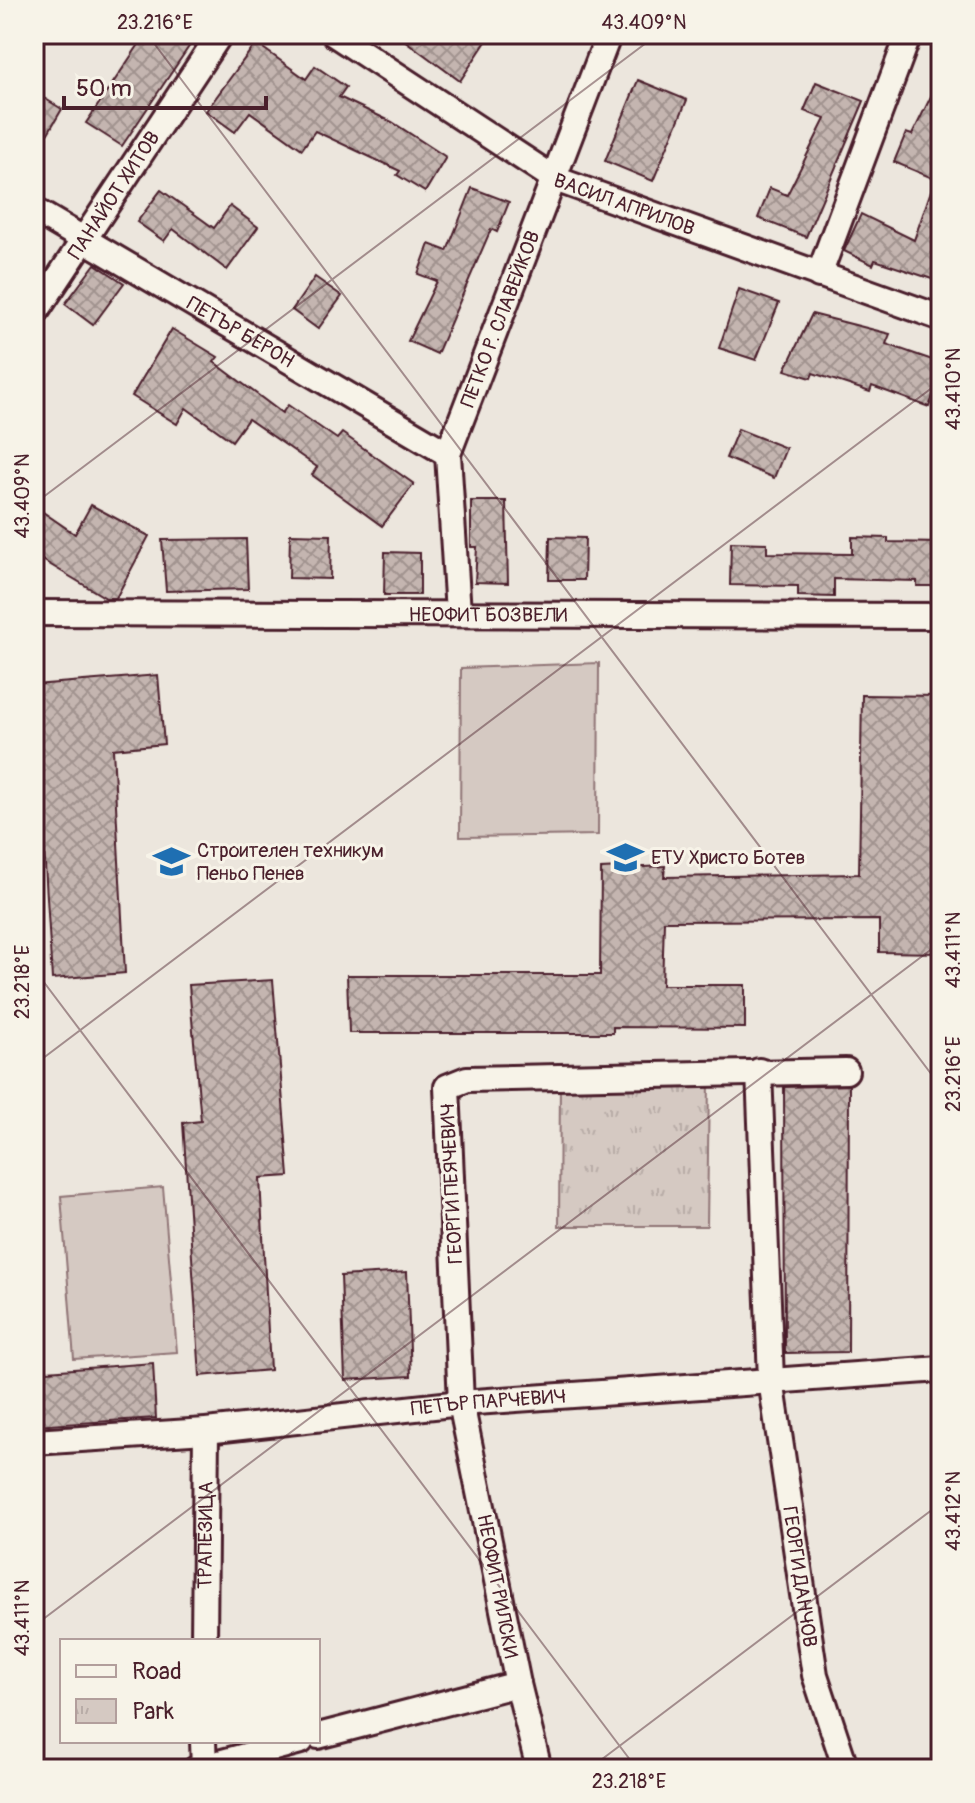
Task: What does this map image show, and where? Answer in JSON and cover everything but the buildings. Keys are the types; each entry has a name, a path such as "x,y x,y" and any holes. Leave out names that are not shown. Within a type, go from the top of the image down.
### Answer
{"street":[{"name":"ПАНАЙОТ ХИТОВ","path":"34,315 220,34"},
{"name":"ВАСИЛ АПРИЛОВ","path":"334,34 555,179 941,318"},
{"name":"ПЕТКО Р. СЛАВЕЙКОВ","path":"458,613 448,454 609,34"},
{"path":"819,275 909,34"},
{"name":"ПЕТЪР БЕРОН","path":"34,210 448,454"},
{"name":"НЕОФИТ БОЗВЕЛИ","path":"34,613 941,616"},
{"path":"759,1071 771,1380"},
{"name":"ГЕОРГИ ПЕЯЧЕВИЧ","path":"461,1403 447,1087 467,1079 846,1071"},
{"name":"ПЕТЪР ПАРЧЕВИЧ","path":"34,1442 206,1431 461,1403 941,1369"},
{"name":"ГЕОРГИ ДАНЧОВ","path":"771,1380 815,1675 846,1769"},
{"name":"НЕОФИТ РИЛСКИ","path":"461,1403 518,1684 539,1769"},
{"name":"ТРАПЕЗИЦА","path":"204,1639 206,1431"},
{"path":"320,1735 518,1684"},
{"path":"203,1743 201,1768 294,1743"}],"green space":[{"path":"599,663 598,835 460,837 461,668"},
{"path":"709,1079 707,1226 559,1226 560,1081"},
{"path":"163,1187 177,1352 74,1359 61,1196"}],"place":[{"name":"ЕТУ Христо Ботев","path":"625,857"},
{"name":"Строителен техникум Пеньо Пенев","path":"171,862"}]}
